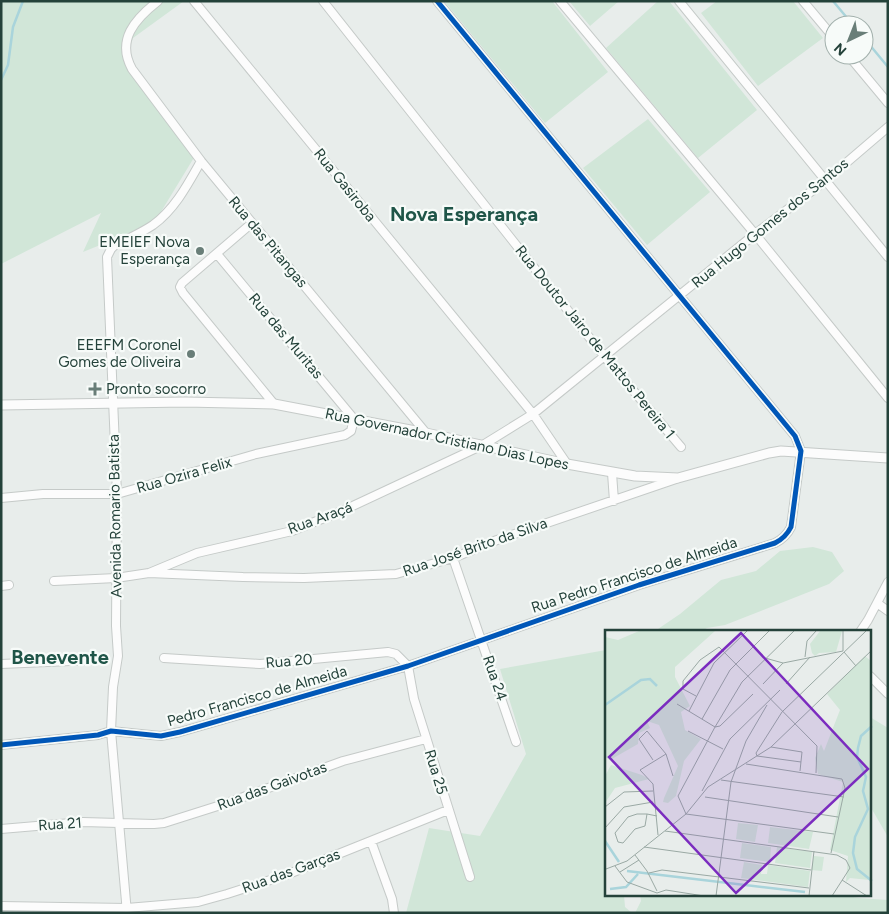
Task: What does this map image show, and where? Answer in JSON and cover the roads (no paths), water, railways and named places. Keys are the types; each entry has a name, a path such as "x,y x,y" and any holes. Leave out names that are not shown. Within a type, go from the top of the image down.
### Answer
{"street":[{"name":"Rua das Pitangas","path":"158,1 137,20 126,42 127,60 132,69 201,162 426,433"},
{"name":"Rua Gasiroba","path":"194,1 533,414 567,464"},
{"name":"Rua Doutor Jairo de Mattos Pereira 1","path":"323,1 604,356 681,447"},
{"path":"437,1 791,431 798,442 801,452"},
{"path":"560,1 755,234 888,398"},
{"path":"678,1 888,257"},
{"path":"803,1 824,26"},
{"path":"856,65 888,103"},
{"name":"Rua Hugo Gomes dos Santos","path":"484,445 533,414 755,234 825,181 888,127"},
{"name":"Avenida Romario Batista","path":"127,911 118,822 116,768 111,730 113,687 118,656 116,626 117,494 108,252 115,245 154,224 170,209 201,162"},
{"path":"252,223 182,283 180,287 274,404"},
{"name":"Rua das Muritas","path":"217,254 354,419"},
{"name":"Rua Governador Cristiano Dias Lopes","path":"1,405 184,402 274,404 426,433 612,473 635,476 678,478 769,453 801,452 888,458"},
{"name":"Rua Ozira Felix","path":"1,498 43,494 117,494 256,454 349,434 354,419"},
{"name":"Rua Araçá","path":"150,573 198,553 292,531 336,514 484,445"},
{"name":"Rua Pedro Francisco de Almeida","path":"408,666 630,588 757,549 783,539 791,526 801,452"},
{"path":"612,473 614,501"},
{"name":"Rua José Brito da Silva","path":"54,581 116,578 150,573 304,578 368,576 406,572 453,558 506,537 678,478"},
{"name":"Rua 24","path":"453,558 516,742"},
{"path":"861,630 888,582"},
{"path":"877,603 888,611"},
{"name":"Rua 20","path":"164,658 260,664 388,652 396,654 408,666"},
{"path":"1,664 94,660"},
{"name":"Pedro Francisco de Almeida","path":"111,730 160,736 408,666"},
{"name":"Rua 25","path":"408,666 414,699 470,877"},
{"path":"872,678 888,694"},
{"path":"1,744 98,735 111,730"},
{"name":"Rua das Gaivotas","path":"118,822 154,824 175,820 334,764 426,739"},
{"name":"Rua das Garças","path":"1,906 127,911 198,902 286,874 448,810"},
{"name":"Rua 21","path":"1,829 60,823 118,822"},
{"path":"371,841 392,899 394,913"}],"waterway":[{"path":"1,80 8,65 13,27 23,1"},
{"path":"833,1 845,15"},
{"path":"874,50 888,67"}],"place":[{"name":"EMEIEF Nova Esperança","path":"200,251"},
{"name":"EEEFM Coronel Gomes de Oliveira","path":"191,354"},
{"name":"Pronto socorro","path":"95,389"}],"district":[{"name":"Nova Esperança","path":"464,214"},
{"name":"Benevente","path":"60,657"}]}
